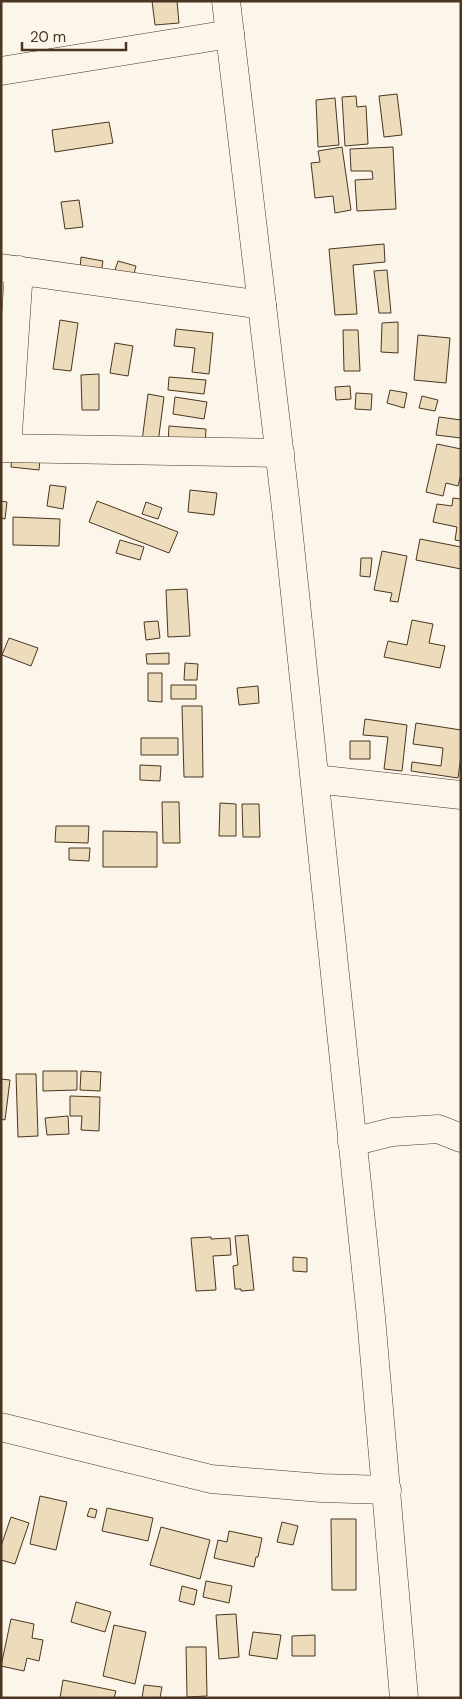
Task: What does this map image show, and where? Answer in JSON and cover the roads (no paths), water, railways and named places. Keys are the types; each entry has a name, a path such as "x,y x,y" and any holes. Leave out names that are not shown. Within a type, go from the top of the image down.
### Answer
{"main road":[{"path":"226,1 280,453 315,779 387,1490 404,1698"},
{"path":"1,71 230,34"},
{"path":"262,305 10,269 4,448 280,453"},
{"path":"315,779 461,795"},
{"path":"352,1142 392,1132 438,1129 461,1138"},
{"path":"1,1428 211,1479 321,1488 387,1490"}]}
